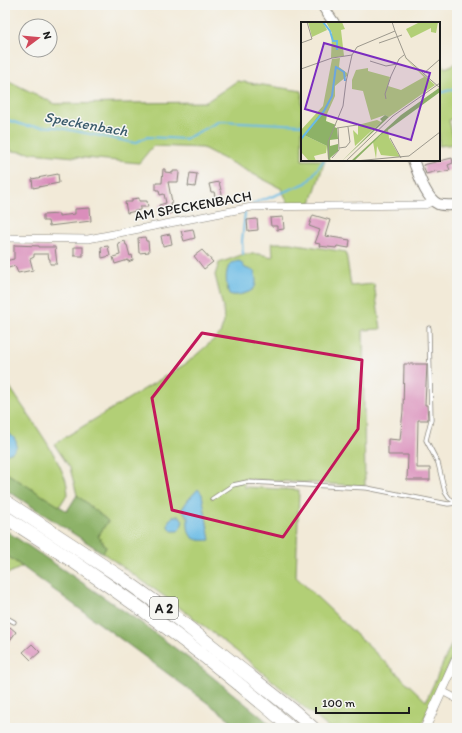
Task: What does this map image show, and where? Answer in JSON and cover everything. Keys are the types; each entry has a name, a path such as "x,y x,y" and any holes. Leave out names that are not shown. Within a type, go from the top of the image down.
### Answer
{"highway":[{"name":"A 2","path":"5,501 106,567 165,609 282,701 313,728"},
{"name":"A 2","path":"5,517 155,620 242,687 291,728"}],"main road":[{"path":"322,5 333,22"},
{"path":"413,161 427,192 434,201 444,205 457,205"}],"street":[{"name":"AM SPECKENBACH","path":"5,238 88,240 252,207 421,206 434,201"},
{"path":"425,728 457,658"},
{"path":"442,691 457,699"}],"lane":[{"path":"429,328 431,420 426,440 438,463 445,492 449,498 457,503"},
{"path":"212,499 233,485 247,482 368,488 448,504 457,503"},
{"path":"5,617 14,622"}],"highlighted area":[{"path":"202,333 362,360 358,429 283,537 172,510 152,398"}],"green space":[{"path":"440,60 445,68 457,63 457,118 449,120 455,144 440,146"},
{"path":"5,79 55,104 206,102 237,81 301,91 301,161 325,161 311,203 288,204 282,189 203,148 153,146 139,163 11,151 8,142 5,139"},
{"path":"272,243 290,243 346,252 351,286 374,284 381,329 363,330 365,486 244,479 244,487 299,490 296,577 426,701 457,632 457,648 420,728 329,728 244,657 171,601 103,553 106,547 98,536 108,521 77,495 70,468 54,444 187,363 220,334 224,322 223,307 215,275 219,263 244,254 259,254 273,257"},
{"path":"5,379 53,453 65,478 68,493 59,507 5,472"},
{"path":"5,472 67,511 77,495 108,521 98,536 106,547 103,553 5,489"},
{"path":"5,530 140,622 199,666 275,728 239,728 228,718 5,554"},
{"path":"5,554 22,567 5,575"}],"water":[{"path":"239,261 245,268 254,271 256,283 253,289 247,293 231,295 229,294 226,282 226,274 231,263"},
{"path":"5,432 13,437 17,446 12,452 5,454"},
{"path":"198,489 202,494 210,540 194,539 188,529 188,518 182,509"},
{"path":"174,516 180,516 183,521 178,531 172,531 168,527 169,520"}],"building":[{"path":"452,158 453,163 448,165 450,170 426,174 423,165"},
{"path":"163,169 165,169 165,172 173,173 173,171 179,171 179,173 178,182 168,182 172,202 170,203 172,213 162,215 159,205 166,203 164,194 160,195 159,190 156,190 156,183 162,183"},
{"path":"190,173 197,174 195,187 188,186"},
{"path":"58,174 59,183 33,188 32,179"},
{"path":"219,182 223,198 216,200 214,192 211,192 209,184"},
{"path":"139,198 139,201 147,201 148,207 140,207 140,210 127,213 125,202 132,202 132,199"},
{"path":"90,208 91,221 49,226 48,221 43,221 43,215 59,214 59,216 75,214 75,209"},
{"path":"313,215 330,220 325,236 350,240 349,248 319,246 320,244 315,243 320,230 309,226"},
{"path":"283,217 284,229 277,230 277,226 271,226 270,218"},
{"path":"257,219 258,230 248,231 247,220"},
{"path":"193,229 195,238 184,241 181,231"},
{"path":"170,234 172,244 163,246 161,236"},
{"path":"145,237 146,241 148,241 149,252 139,253 138,238"},
{"path":"125,241 130,256 132,255 133,260 115,264 113,257 120,255 118,243"},
{"path":"14,245 55,247 57,264 50,264 48,254 34,254 34,257 30,259 33,270 18,273 15,266 5,269 5,261 14,259"},
{"path":"108,246 110,256 102,258 101,247"},
{"path":"74,247 83,247 83,256 74,256"},
{"path":"202,250 213,262 204,269 194,256"},
{"path":"404,364 427,364 425,405 427,405 428,420 418,420 417,468 430,468 430,480 407,480 408,455 388,455 388,439 400,440 403,411"},
{"path":"10,627 16,632 5,647 5,631 7,632"},
{"path":"32,644 40,652 31,660 23,652"}],"waterway":[{"name":"Speckenbach","path":"440,93 457,88"},
{"name":"Speckenbach","path":"5,119 26,126 55,127 135,143 147,137 185,139 220,121 301,125"},
{"path":"253,204 262,199 266,199 306,183 323,161"},
{"path":"243,254 242,241 245,212"}]}
